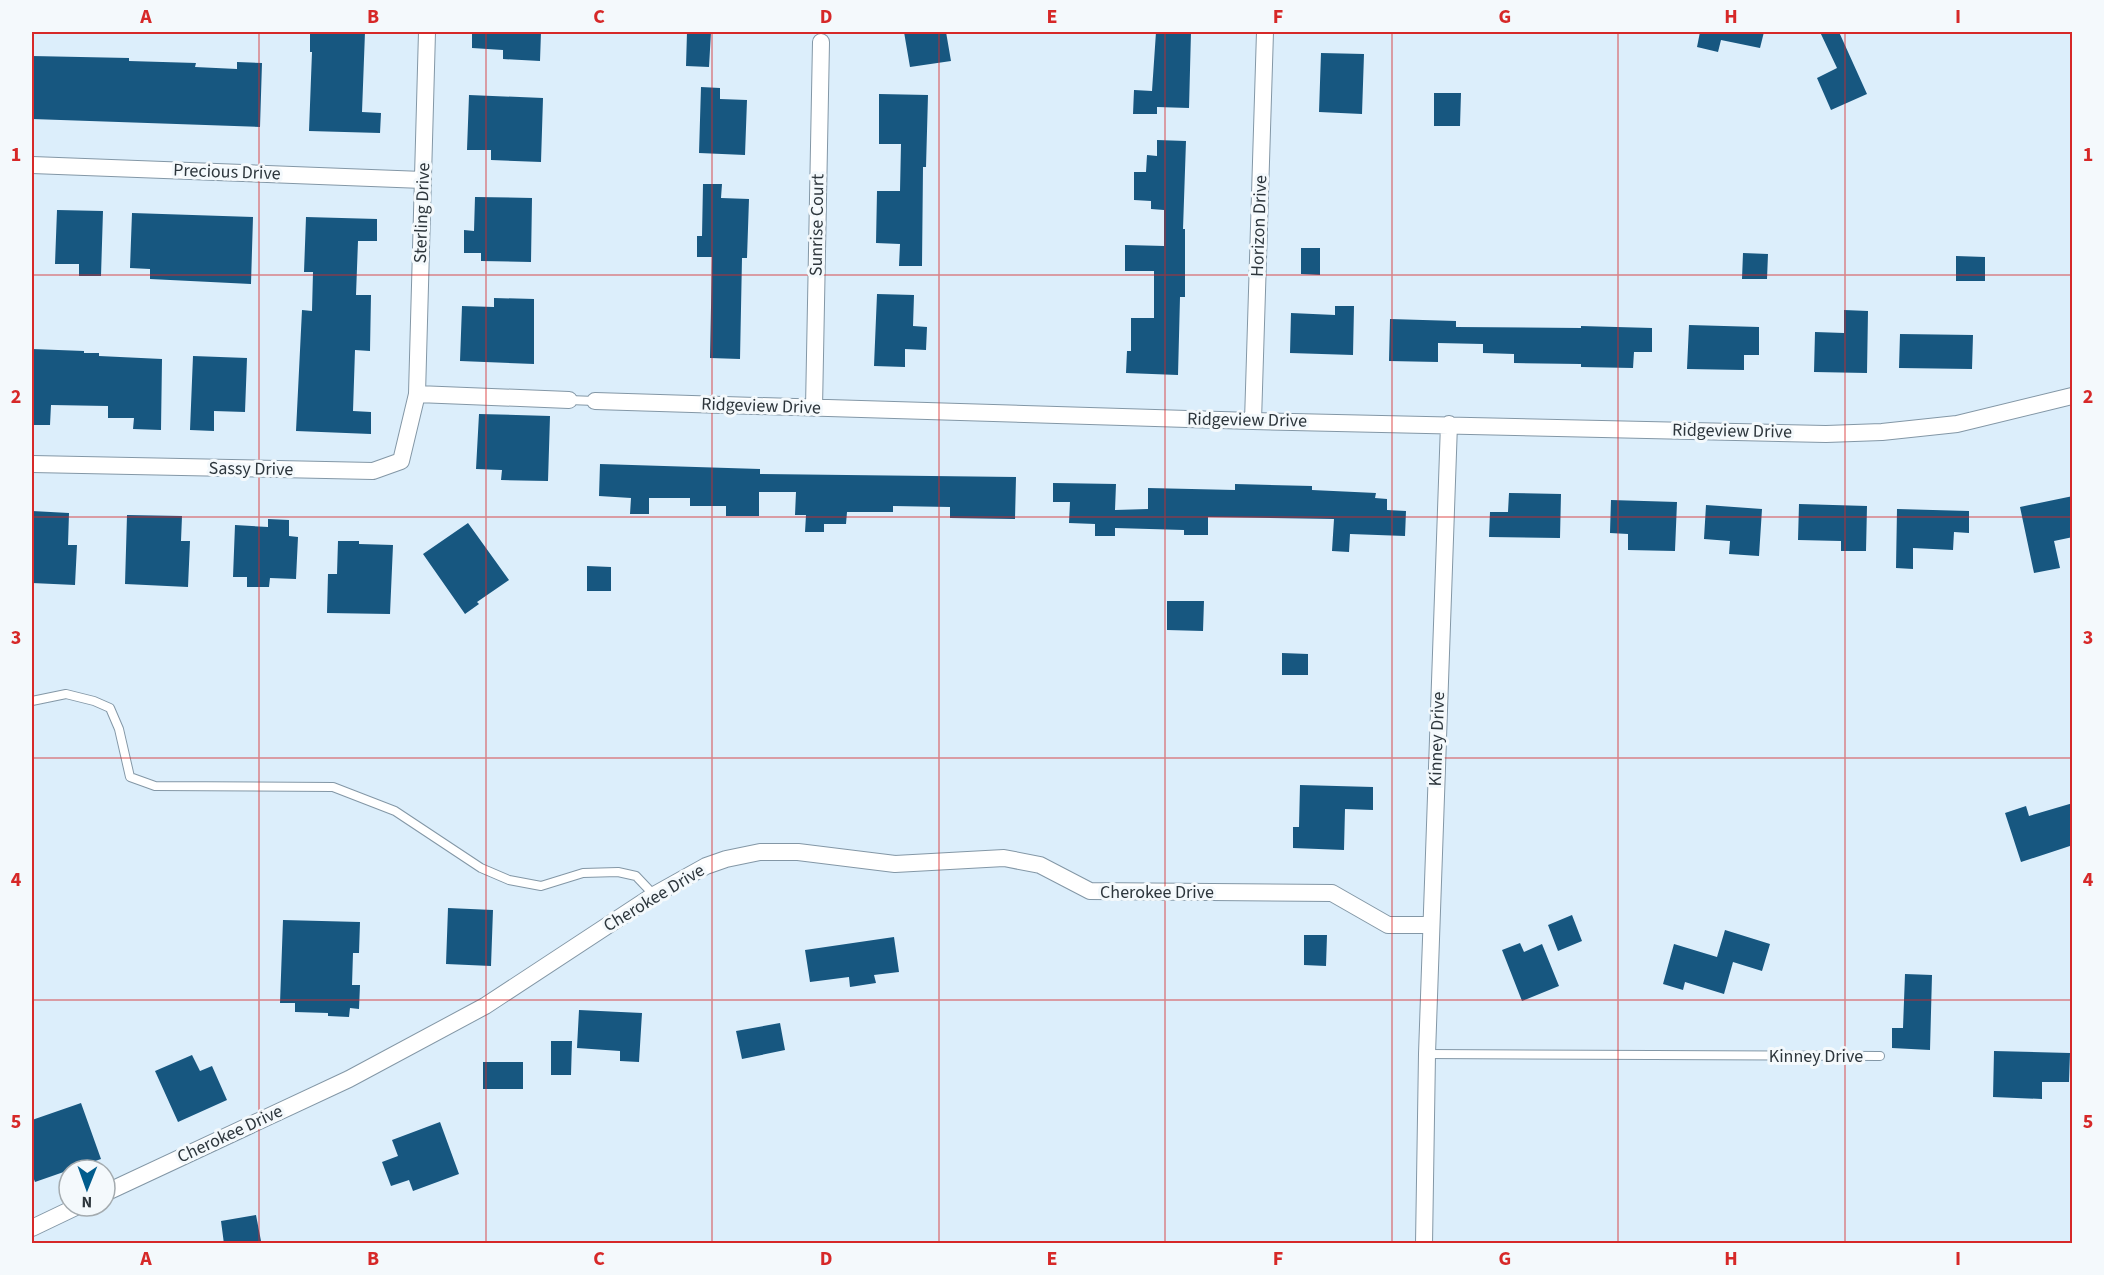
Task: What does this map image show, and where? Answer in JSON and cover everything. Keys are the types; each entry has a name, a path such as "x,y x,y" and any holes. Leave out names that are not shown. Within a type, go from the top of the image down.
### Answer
{"street":[{"name":"Sterling Drive","path":"417,394 427,32"},
{"name":"Horizon Drive","path":"1253,421 1265,32"},
{"name":"Sunrise Court","path":"814,408 821,42"},
{"name":"Precious Drive","path":"32,165 423,180"},
{"name":"Ridgeview Drive","path":"417,394 569,400"},
{"name":"Sassy Drive","path":"32,464 373,471 400,461 417,394"},
{"name":"Ridgeview Drive","path":"596,401 1253,421 1826,434 1882,432 1958,424 2073,396"},
{"name":"Kinney Drive","path":"1424,1244 1427,1054 1449,424"},
{"name":"Cherokee Drive","path":"117,1187 349,1079 485,1006 654,895 706,866 760,852 798,852 895,864 1004,858 1040,865 1090,891 1332,893 1388,925 1431,925"},
{"path":"32,1228 57,1216"}],"lane":[{"name":"Ridgeview Drive","path":"569,400 596,401"},
{"path":"32,701 66,694 94,701 110,708 118,729 129,777 155,786 333,787 395,811 481,868 509,880 541,886 583,873 618,873 636,876 654,895"},
{"name":"Kinney Drive","path":"1427,1054 1880,1056"}],"building":[{"path":"310,32 365,32 362,112 381,113 380,133 309,131 312,52 310,52"},
{"path":"472,32 541,32 540,61 503,59 503,50 472,48"},
{"path":"687,32 711,32 709,67 686,66"},
{"path":"904,32 946,32 951,61 910,67"},
{"path":"1156,32 1191,32 1189,108 1157,107 1157,114 1133,114 1134,90 1152,91"},
{"path":"1700,32 1764,32 1760,48 1721,40 1718,52 1697,47"},
{"path":"1820,32 1839,32 1867,94 1831,110 1817,78 1837,68"},
{"path":"1321,53 1364,54 1362,114 1319,112"},
{"path":"32,56 129,58 129,61 196,63 195,67 237,69 237,62 262,63 260,127 32,119"},
{"path":"701,87 720,88 720,99 747,100 745,155 699,153"},
{"path":"1434,93 1461,93 1460,126 1434,126"},
{"path":"879,94 928,95 926,167 923,167 922,266 899,266 900,244 876,243 877,191 900,191 901,144 879,144"},
{"path":"469,95 543,98 541,162 491,160 491,150 467,150"},
{"path":"1157,140 1186,141 1183,229 1185,229 1185,297 1180,297 1178,375 1126,373 1127,351 1131,351 1131,318 1154,318 1154,271 1125,271 1125,245 1164,246 1164,210 1151,209 1151,201 1134,200 1134,172 1146,172 1147,155 1157,156"},
{"path":"703,184 722,184 721,198 749,199 747,258 742,258 740,359 710,358 712,257 697,257 697,236 702,236"},
{"path":"475,197 532,198 531,262 481,261 481,253 464,253 464,230 474,231"},
{"path":"57,210 103,211 101,276 79,276 79,264 55,264"},
{"path":"132,213 253,217 251,284 150,279 150,269 130,268"},
{"path":"306,217 377,219 377,241 358,241 356,295 371,295 370,351 355,350 353,411 371,412 371,434 296,431 302,310 312,311 313,272 304,272"},
{"path":"1301,248 1320,248 1320,275 1301,274"},
{"path":"1743,253 1768,254 1767,279 1742,279"},
{"path":"1956,256 1985,257 1985,281 1956,281"},
{"path":"877,294 914,295 913,326 927,327 926,350 905,349 905,367 874,366"},
{"path":"494,298 534,299 534,364 460,361 462,306 494,307"},
{"path":"1335,306 1354,306 1353,355 1290,353 1291,313 1335,315"},
{"path":"1844,310 1868,311 1867,373 1814,372 1815,332 1844,333"},
{"path":"1390,319 1456,321 1456,327 1652,328 1652,352 1634,352 1633,368 1581,367 1581,364 1514,363 1514,354 1483,353 1483,344 1438,343 1438,362 1389,361"},
{"path":"1689,325 1759,327 1759,355 1744,355 1744,370 1687,369"},
{"path":"1900,334 1973,335 1972,369 1899,368"},
{"path":"32,349 84,351 84,353 99,353 99,356 162,359 161,430 133,429 134,418 108,418 108,406 51,405 50,425 32,425"},
{"path":"193,356 247,358 245,412 214,411 214,431 190,430"},
{"path":"479,414 550,416 548,481 501,480 502,470 476,469"},
{"path":"600,464 760,469 760,474 1016,477 1015,519 950,518 950,507 893,506 893,512 847,512 846,524 824,524 824,532 805,532 806,515 795,515 796,492 759,492 759,516 726,516 726,506 690,506 690,498 649,498 649,514 630,514 631,498 599,496"},
{"path":"1053,483 1116,484 1115,510 1148,509 1148,488 1235,490 1235,484 1312,486 1312,490 1376,493 1375,498 1387,499 1387,510 1406,511 1405,536 1350,534 1349,552 1332,551 1334,519 1208,517 1208,535 1184,535 1184,530 1115,528 1115,536 1095,536 1095,524 1069,523 1070,502 1053,502"},
{"path":"1509,493 1561,494 1560,538 1489,537 1490,512 1508,512"},
{"path":"2073,496 2073,537 2054,541 2060,568 2034,573 2020,507"},
{"path":"1611,500 1677,502 1675,551 1628,550 1628,534 1610,533"},
{"path":"1799,504 1867,506 1866,551 1841,551 1841,541 1798,540"},
{"path":"1706,505 1762,509 1759,556 1729,554 1730,541 1704,539"},
{"path":"1897,509 1969,511 1969,533 1954,532 1953,550 1913,548 1913,569 1896,568"},
{"path":"32,511 69,513 68,545 77,545 75,585 32,583"},
{"path":"127,515 182,516 181,541 190,541 188,587 125,584"},
{"path":"268,519 289,520 289,536 298,537 296,579 270,578 269,587 247,587 247,577 233,577 235,525 268,527"},
{"path":"468,523 509,580 477,602 479,604 465,614 423,554"},
{"path":"338,541 393,545 390,614 327,613 328,574 337,574"},
{"path":"587,566 611,567 611,591 587,591"},
{"path":"1167,601 1204,601 1203,631 1167,630"},
{"path":"1282,653 1308,654 1308,675 1282,675"},
{"path":"1300,785 1373,787 1373,810 1345,809 1344,850 1293,848 1293,827 1299,827"},
{"path":"2073,803 2073,845 2021,862 2005,813 2026,806 2029,816"},
{"path":"448,908 493,910 491,966 446,964"},
{"path":"1572,915 1582,941 1558,951 1548,925"},
{"path":"283,920 360,922 359,953 353,953 352,985 360,985 359,1009 350,1008 349,1017 328,1016 328,1013 295,1012 295,1003 280,1003"},
{"path":"1725,930 1770,944 1762,971 1733,962 1724,994 1685,982 1683,990 1663,984 1674,944 1717,957"},
{"path":"1304,935 1327,935 1326,966 1304,965"},
{"path":"894,937 899,972 874,975 876,983 850,987 849,977 810,982 805,950"},
{"path":"1520,943 1524,952 1542,944 1559,986 1522,1001 1502,950"},
{"path":"1905,974 1932,975 1930,1050 1892,1048 1892,1028 1903,1028"},
{"path":"579,1010 642,1013 639,1062 620,1061 620,1051 577,1048"},
{"path":"780,1023 785,1050 742,1059 736,1031"},
{"path":"551,1041 572,1041 571,1075 551,1075"},
{"path":"1994,1051 2070,1053 2069,1082 2042,1082 2042,1099 1993,1097"},
{"path":"192,1055 200,1071 212,1066 227,1100 178,1122 155,1071"},
{"path":"483,1062 523,1062 523,1089 483,1089"},
{"path":"81,1103 101,1158 57,1158 57,1174 35,1182 32,1174 32,1120"},
{"path":"440,1122 459,1174 413,1191 409,1180 391,1186 382,1162 398,1156 392,1140"},
{"path":"256,1215 261,1241 224,1244 221,1221"}]}
